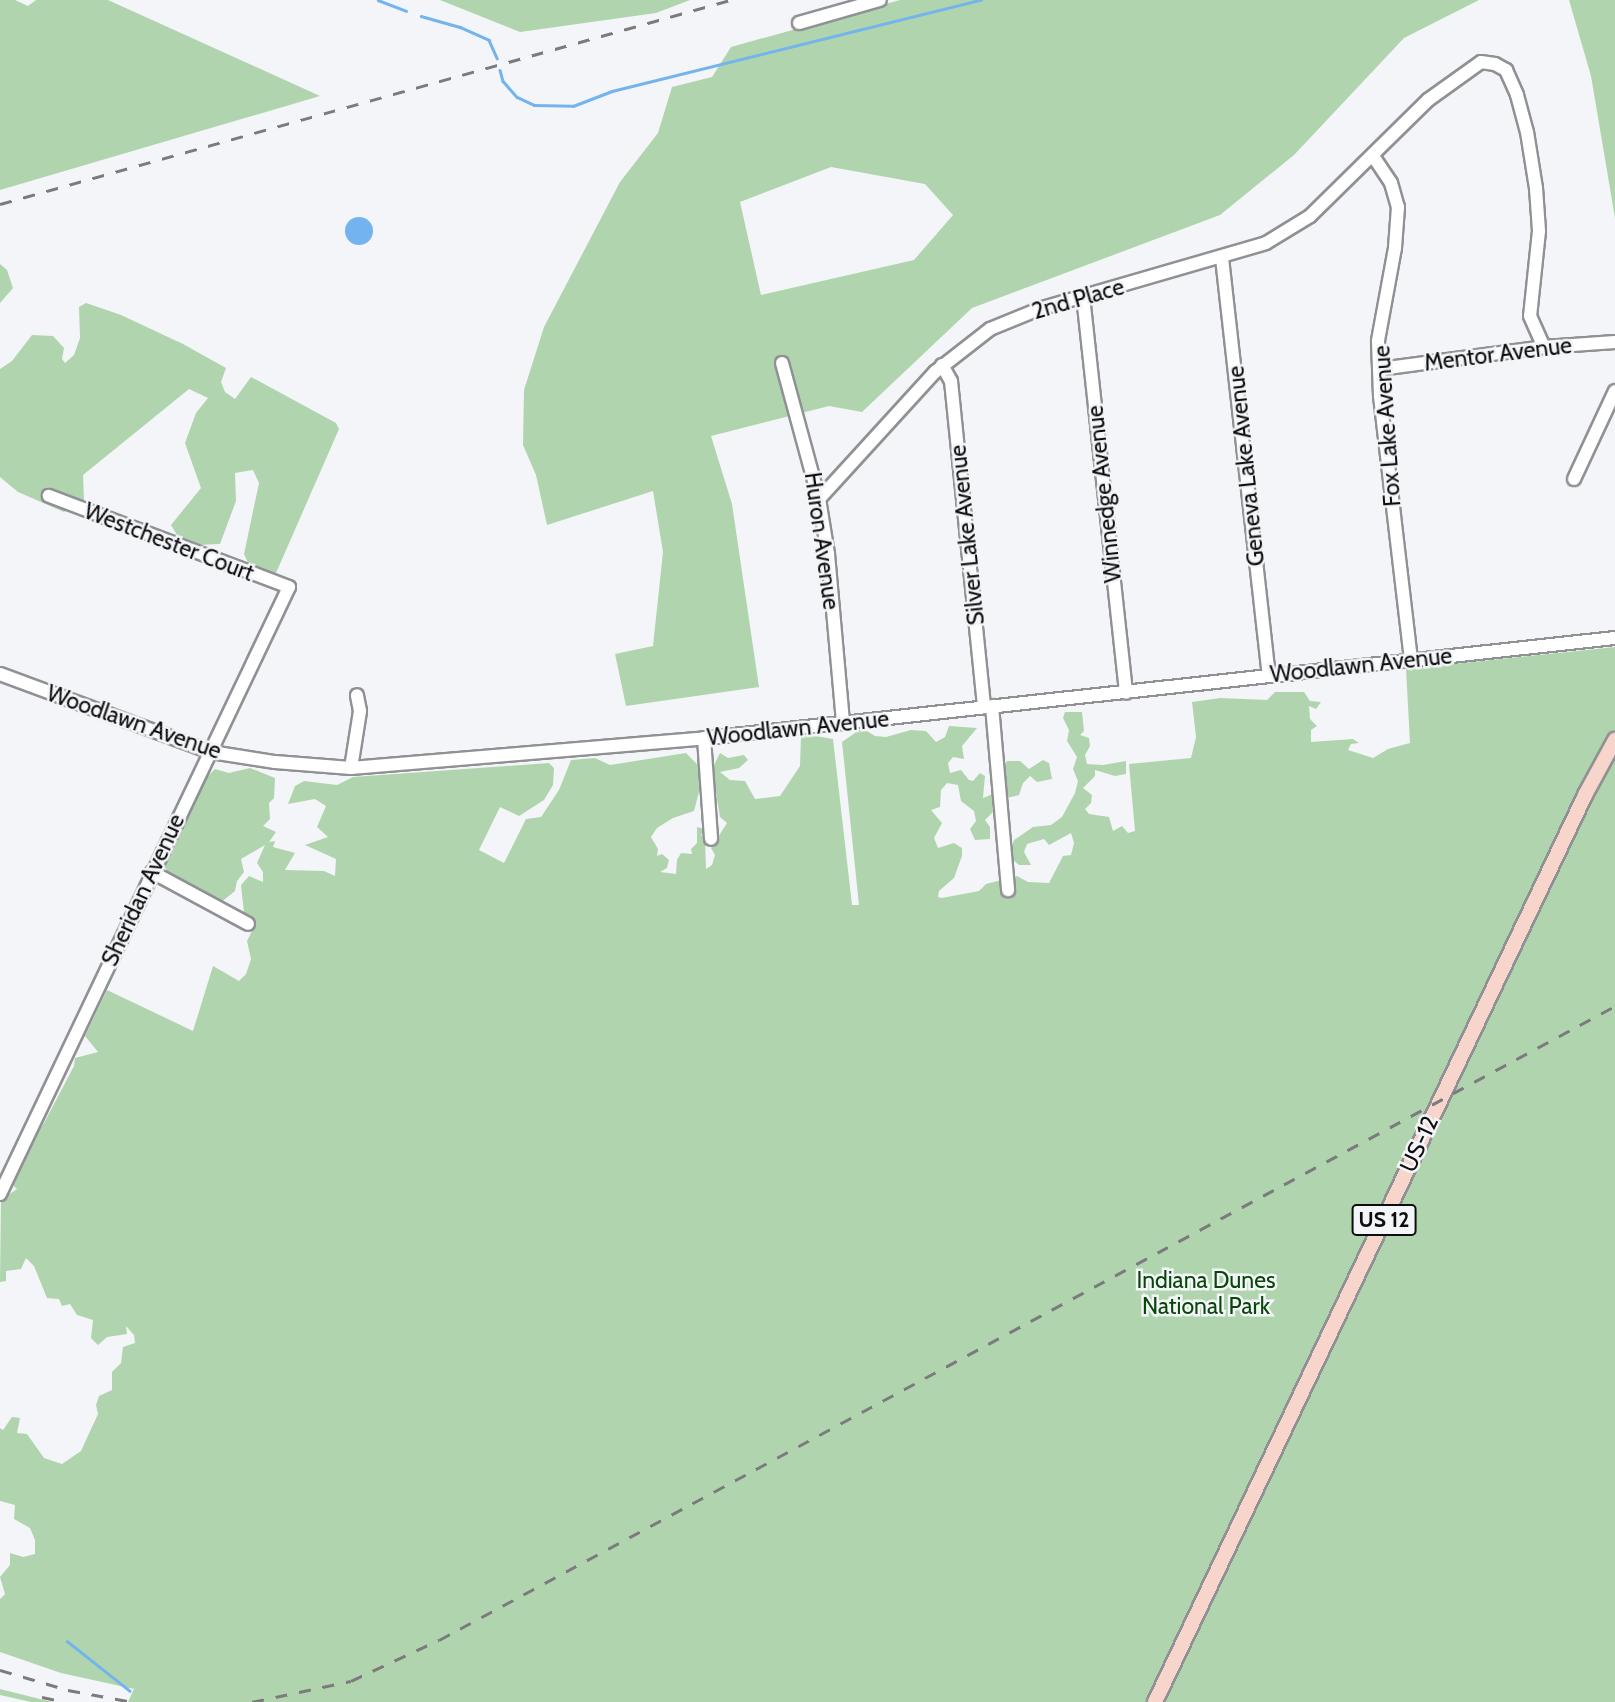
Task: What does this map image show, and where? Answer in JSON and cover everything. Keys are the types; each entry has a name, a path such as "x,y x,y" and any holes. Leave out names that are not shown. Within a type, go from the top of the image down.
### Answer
{"main road":[{"name":"US-12","path":"1155,1702 1606,753 1615,740"}],"street":[{"path":"799,23 880,0"},
{"name":"2nd Place","path":"819,499 942,365 990,329 1039,309 1222,258 1266,243 1299,224 1373,156 1428,100 1481,62 1490,62 1506,71 1525,123 1536,188 1538,258 1530,316 1544,347"},
{"name":"Fox Lake Avenue","path":"1373,156 1391,183 1398,207 1395,248 1378,341 1380,396 1411,661"},
{"name":"Geneva Lake Avenue","path":"1222,258 1269,674"},
{"name":"Winnedge Avenue","path":"1083,296 1126,692"},
{"name":"Mentor Avenue","path":"1380,369 1544,347 1615,342"},
{"name":"Huron Avenue","path":"782,363 819,499 828,554 843,723"},
{"name":"Silver Lake Avenue","path":"942,365 951,381 1008,890"},
{"path":"1574,479 1615,391"},
{"name":"Westchester Court","path":"49,496 289,587"},
{"name":"Sheridan Avenue","path":"0,1194 289,587"},
{"name":"Woodlawn Avenue","path":"0,674 211,752 275,762 351,768 704,738 1269,674 1611,639"},
{"path":"351,768 360,711 357,695"},
{"path":"1606,753 1615,733"},
{"path":"704,738 711,839"},
{"path":"152,872 248,924"}],"green space":[{"path":"0,0 15,0 28,6 36,0 108,0 320,96 0,190"},
{"path":"440,0 690,0 656,13 520,32"},
{"path":"900,0 1479,0 1404,38 1294,155 1220,215 972,308 862,412 829,406 711,436 732,504 759,687 626,706 615,654 653,646 663,552 653,491 547,525 536,475 523,445 524,390 544,327 620,182 658,133 672,87 712,77 731,47","holes":["831,167 925,184 953,215 914,260 761,295 740,202"]},
{"path":"1569,0 1615,0 1615,218 1591,76"},
{"path":"0,264 7,270 13,288 0,303"},
{"path":"86,303 121,315 226,368 221,382 225,392 235,399 251,377 336,423 339,429 276,573 250,567 244,554 259,483 253,470 235,473 236,501 220,544 198,545 177,535 171,525 201,488 185,443 196,413 208,398 189,389 83,475 84,500 64,512 18,492 0,477 0,369 12,361 32,335 53,336 64,348 62,359 65,363 74,355 80,338 79,307"},
{"name":"Indiana Dunes National Park","path":"1615,647 1615,1702 128,1702 134,1689 61,1673 0,1652 0,1599 5,1594 0,1577 10,1565 10,1553 23,1557 35,1554 35,1540 30,1528 14,1519 15,1505 0,1501 0,1428 3,1430 12,1417 20,1418 17,1433 27,1434 44,1458 62,1464 81,1451 98,1414 96,1405 99,1396 112,1390 112,1372 121,1363 123,1347 135,1343 134,1335 126,1326 127,1334 107,1337 98,1345 91,1338 93,1320 77,1315 70,1304 62,1306 59,1299 47,1298 34,1266 26,1258 21,1269 6,1271 6,1281 0,1282 1,1200 17,1189 9,1182 18,1170 18,1162 44,1123 74,1066 75,1058 98,1052 85,1036 107,990 193,1031 213,966 239,981 246,974 251,959 247,941 254,927 244,913 241,885 249,876 263,882 263,872 257,863 265,845 241,859 244,872 237,881 235,891 220,903 189,882 177,881 169,872 161,872 202,782 215,769 229,773 250,768 275,778 274,798 269,803 270,819 263,826 276,832 269,842 275,841 273,847 295,853 285,870 324,871 335,876 336,859 305,845 328,837 317,827 326,806 315,799 288,804 295,786 304,781 337,785 353,777 549,763 554,768 553,785 544,800 519,816 500,807 479,850 504,863 526,819 541,817 559,790 571,760 595,758 610,765 686,753 698,765 700,788 694,811 673,818 657,828 651,837 658,849 657,856 662,854 669,860 667,868 660,872 676,874 677,860 681,853 692,854 691,849 697,843 697,827 704,829 701,835 705,838 706,869 712,865 715,855 711,848 727,823 720,817 714,780 713,767 720,753 728,758 744,755 748,760 739,768 720,772 730,780 745,781 755,799 780,796 800,766 801,736 833,739 852,905 859,905 842,742 862,728 875,736 886,737 911,730 926,731 936,742 945,737 949,726 977,728 962,746 964,759 953,757 948,763 950,773 961,770 969,780 973,781 980,773 985,776 983,798 1001,791 1003,767 1007,761 1020,761 1029,769 1043,760 1049,763 1052,779 1037,782 1030,776 1023,783 1019,795 995,801 992,805 993,812 985,820 990,827 990,839 975,840 970,829 976,821 974,811 961,801 958,785 947,783 941,790 940,807 931,810 942,823 934,838 938,848 954,843 962,848 962,856 954,878 939,891 938,897 942,898 979,891 986,884 1017,876 1028,882 1049,883 1063,856 1071,855 1074,843 1071,833 1049,845 1044,839 1027,844 1024,852 1031,865 1019,865 1012,859 1011,850 1014,840 1033,827 1051,825 1062,817 1075,793 1078,781 1073,769 1077,757 1067,741 1069,730 1063,718 1065,712 1082,712 1084,731 1080,735 1089,738 1090,746 1085,755 1087,764 1103,765 1126,761 1126,774 1115,776 1095,770 1095,776 1083,788 1092,795 1091,803 1085,809 1089,814 1109,817 1113,831 1122,826 1128,833 1135,831 1129,764 1191,758 1196,737 1192,702 1220,698 1267,700 1275,692 1304,692 1310,701 1321,702 1316,709 1309,706 1310,719 1317,726 1311,730 1311,742 1353,739 1359,743 1351,744 1348,750 1373,758 1388,749 1410,743 1406,669"},
{"path":"0,1689 52,1702 31,1702 0,1695"}],"water":[{"path":"359,217 369,221 373,231 369,241 359,245 349,241 345,231 349,221"}],"waterway":[{"path":"378,0 406,11"},
{"path":"500,70 503,81 517,97 534,105 573,106 612,91 981,0"},
{"path":"421,16 460,27 489,40 497,58"},
{"path":"67,1641 130,1691"}],"railway":[{"path":"0,204 730,0"},
{"path":"252,1702 351,1681 439,1640 1615,1006"},
{"path":"0,1670 68,1690 133,1702"},
{"path":"42,1697 65,1702"}]}
